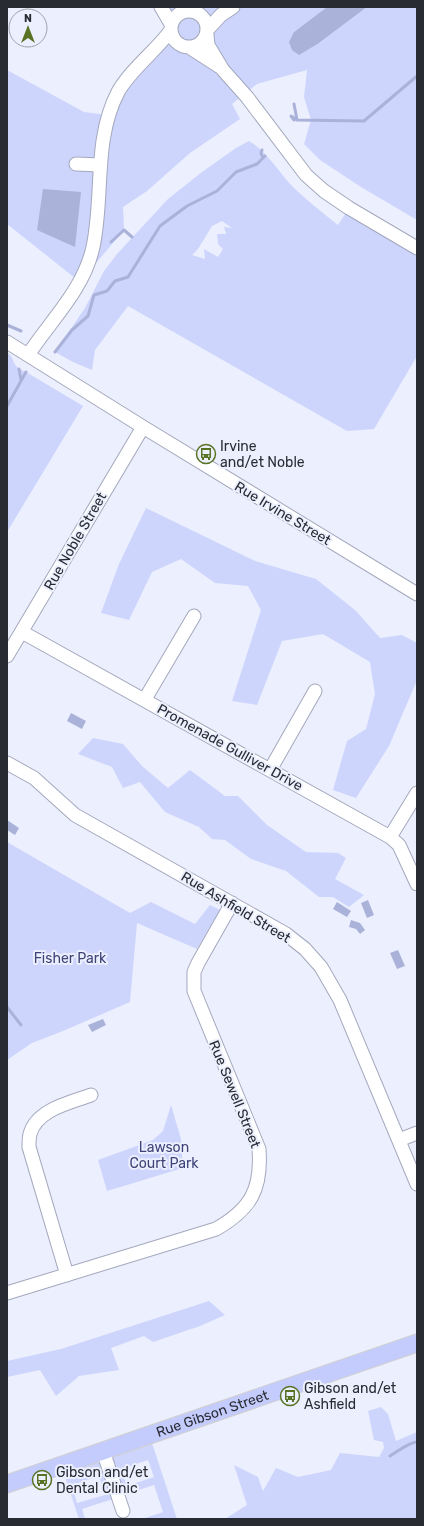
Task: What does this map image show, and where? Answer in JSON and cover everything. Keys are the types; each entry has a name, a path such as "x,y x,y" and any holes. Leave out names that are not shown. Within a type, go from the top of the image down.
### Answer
{"main road":[{"name":"Rue Gibson Street","path":"7,1484 417,1343"}],"street":[{"path":"162,7 171,27 174,40 223,70"},
{"path":"145,60 169,47 186,47 199,44 221,15 232,7"},
{"path":"28,355 39,337 74,292 88,264 96,229 100,165 108,115 119,91 171,27 177,15 189,10 216,12 232,7"},
{"path":"189,10 207,23 208,44 223,70 247,97 306,175 324,191 349,208 417,248"},
{"path":"76,164 100,165"},
{"name":"Rue Irvine Street","path":"7,342 143,427 417,594"},
{"name":"Rue Noble Street","path":"7,656 143,427"},
{"path":"145,699 194,616"},
{"name":"Promenade Gulliver Drive","path":"22,632 145,699 390,837 399,845 417,884"},
{"path":"270,770 315,691"},
{"name":"Rue Ashfield Street","path":"7,763 34,778 75,815 286,934 321,967 340,1000 417,1184"},
{"path":"390,837 417,793"},
{"name":"Rue Sewell Street","path":"7,1293 216,1229 242,1212 251,1198 258,1183 260,1166 259,1149 194,991 194,972 198,962 232,903"},
{"path":"67,1275 29,1147 30,1134 36,1122 46,1113 56,1107 91,1096"},
{"path":"399,1140 417,1132"},
{"path":"103,1451 123,1511"}],"green space":[{"path":"168,7 327,7 294,32 319,43 367,7 417,7 417,220 361,187 320,160 304,144 311,120 304,97 307,70 257,84 232,104 240,119 190,153 147,191 123,207 124,230 80,282 7,224 7,70 84,112 108,115 145,60 174,40 172,27 177,15"},
{"path":"249,141 255,145 291,185 338,225 349,208 417,248 417,356 374,429 347,431 128,306 95,350 92,370 55,352 85,308 104,271 117,254 168,199 236,148","holes":["222,221 232,228 224,227 226,234 217,234 218,244 223,249 218,257 204,249 205,259 192,255 198,249 212,226"]},
{"path":"7,352 17,367 83,406 7,532"},
{"path":"146,508 255,561 316,579 355,610 380,638 402,635 417,643 417,680 389,746 356,798 333,790 347,741 366,729 375,694 370,662 323,634 282,641 257,705 232,701 261,610 248,586 215,583 181,559 152,572 129,620 101,613 119,564"},
{"path":"93,738 123,744 142,766 168,788 190,770 225,796 238,796 267,825 306,852 338,853 346,858 335,879 364,895 349,907 333,897 319,897 286,871 251,859 225,840 212,839 199,827 165,812 140,782 123,788 112,767 78,754"},
{"name":"Fisher Park","path":"7,842 130,913 151,902 195,924 210,905 220,910 197,949 137,923 130,1002 32,1043 7,1060"},
{"name":"Lawson Court Park","path":"171,1105 181,1139 183,1168 107,1191 98,1160 153,1140 163,1131"},
{"path":"209,1301 225,1315 200,1326 153,1342 144,1336 111,1348 119,1370 79,1376 56,1396 40,1370 7,1377 7,1361 61,1349"},
{"path":"381,1407 388,1414 396,1441 417,1432 417,1519 225,1519 247,1505 234,1465 258,1477 263,1491 276,1468 298,1477 331,1470 340,1453 379,1457 384,1448 383,1442 374,1440 368,1411"},
{"path":"151,1440 177,1519 142,1519 163,1512 154,1485 123,1495 112,1458 116,1452","holes":["148,1460 154,1477 127,1486 121,1469"]},
{"path":"93,1460 99,1462 113,1499 82,1509 85,1519 79,1519 63,1471","holes":["99,1476 105,1495 77,1503 72,1485"]}],"shaded area":[{"path":"327,7 367,7 319,43 299,55 292,50 289,42 294,32"},
{"path":"43,189 81,192 75,247 37,230"},
{"path":"71,713 86,721 82,729 67,721"},
{"path":"7,820 19,828 15,835 7,830"},
{"path":"368,900 374,915 367,918 361,903"},
{"path":"337,902 351,911 347,917 333,909"},
{"path":"351,920 360,923 365,930 360,934 356,929 349,927"},
{"path":"398,950 405,966 397,969 390,953"},
{"path":"103,1019 106,1025 92,1032 88,1025"}],"waterway":[{"path":"297,120 364,121 417,76"},
{"path":"294,104 297,120 291,116 294,120"},
{"path":"262,150 261,153 263,158"},
{"path":"55,352 72,330 88,316 94,295 107,291 115,281 128,277 160,226 187,206 217,191 236,172 257,164 265,156"},
{"path":"111,242 124,230 132,237"},
{"path":"7,325 21,331"},
{"path":"19,369 21,380"},
{"path":"7,406 26,372"},
{"path":"7,1007 21,1025"},
{"path":"390,1456 407,1445 417,1442"}],"place":[{"name":"Irvine and/et Noble","path":"206,454"},
{"name":"Gibson and/et Ashfield","path":"290,1396"},
{"name":"Gibson and/et Dental Clinic","path":"42,1480"}]}
